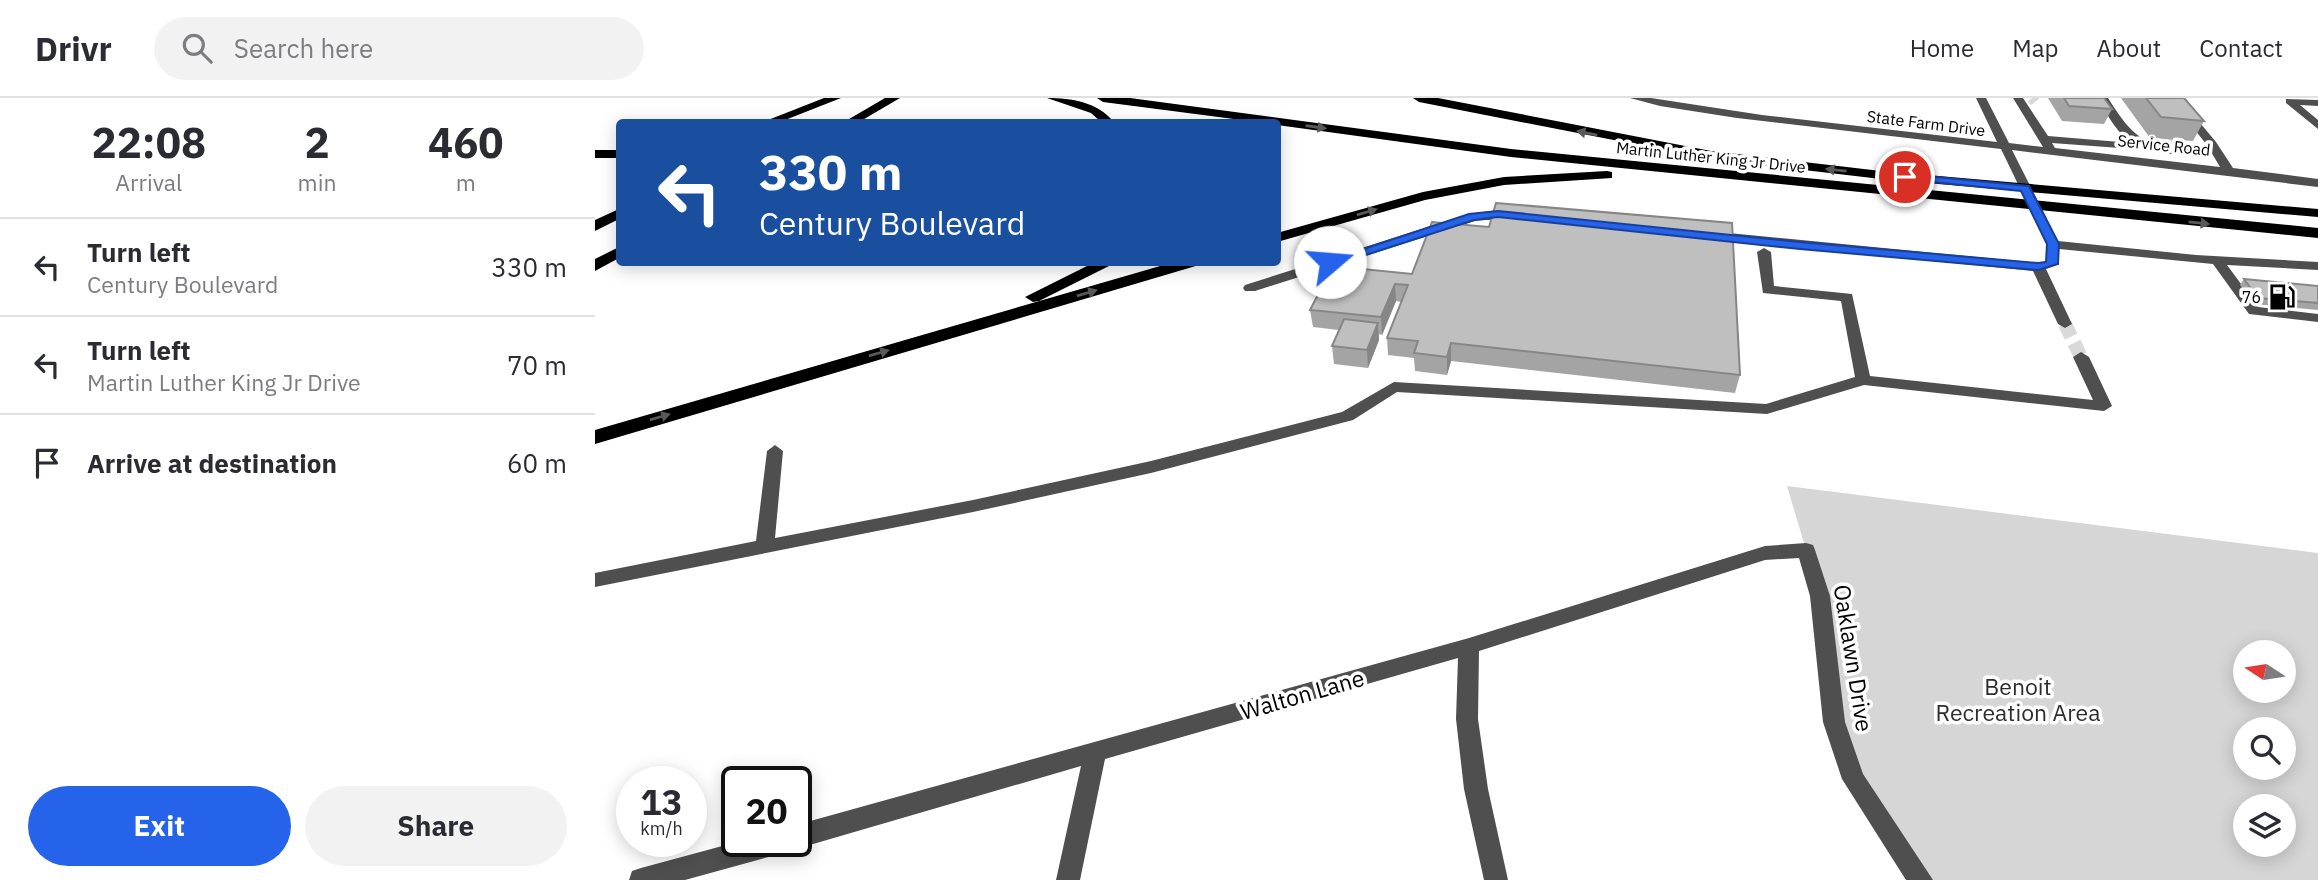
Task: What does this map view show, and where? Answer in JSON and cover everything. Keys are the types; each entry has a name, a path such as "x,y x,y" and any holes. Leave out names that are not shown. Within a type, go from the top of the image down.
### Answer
{"highway":[{"path":"777,119 836,98"},
{"path":"797,119 836,98"},
{"path":"1053,98 1095,110 1105,119"},
{"name":"Martin Luther King Jr Drive","path":"1103,98 1259,119"},
{"name":"Martin Luther King Jr Drive","path":"1419,98 1711,155 2025,188 2318,213"},
{"path":"1447,98 1522,118"},
{"path":"1226,99 1238,119"},
{"path":"856,119 889,101"},
{"path":"862,119 889,101"},
{"name":"Martin Luther King Jr Drive","path":"1281,122 1511,153 2315,233"},
{"path":"595,154 616,154"},
{"path":"1281,237 1423,196 1504,181 1699,173"},
{"path":"1825,186 2003,194 2025,188"},
{"path":"2034,206 2051,201 2210,209 2238,207"},
{"path":"595,226 616,215"},
{"path":"595,266 616,255"},
{"path":"927,339 1043,293 1100,266"},
{"path":"595,437 1179,266"}],"street":[{"name":"State Farm Drive","path":"1635,98 1721,106 2006,148"},
{"path":"1699,234 1800,246 2038,267 2052,264 2053,244 1981,98"},
{"path":"2018,98 2052,152"},
{"path":"2103,98 2132,139 2187,151 2195,148"},
{"path":"2174,98 2228,170"},
{"path":"2318,103 2290,101 2318,126"},
{"path":"2024,109 2036,106 2035,102"},
{"path":"2044,139 2120,145"},
{"path":"2182,144 2215,150"},
{"path":"2158,145 2165,162"},
{"name":"Service Road","path":"2006,148 2165,162 2318,183"},
{"path":"1250,288 1473,216 1498,214 1525,217"},
{"path":"2053,244 2311,266 2318,281"},
{"path":"1765,252 1768,290 1847,298 1863,380"},
{"path":"2217,260 2254,312 2275,310 2317,313"},
{"path":"2038,267 2066,324"},
{"path":"2232,280 2255,282"},
{"path":"595,580 973,506 1177,460 1347,416 1394,387 1766,409 1863,380 2104,406 2081,357"},
{"path":"765,547 775,451"},
{"name":"Walton Lane","path":"812,833 1469,646 1765,553 1806,550"},
{"name":"Oaklawn Drive","path":"1806,550 1820,596 1834,722 1853,779 1921,880"},
{"path":"1469,646 1467,719 1476,789 1496,880"},
{"path":"1068,880 1095,754"},
{"path":"641,880 725,857"}],"green space":[{"name":"Benoit Recreation Area","path":"1787,486 2318,553 2318,880 1921,880 1853,779 1806,550"}],"building":[{"path":"2064,98 2104,98 2112,109 2069,106"},
{"path":"2146,98 2184,98 2204,121 2161,117"},
{"path":"1496,203 1732,223 1740,375 1451,343 1447,357 1414,353 1418,341 1387,338 1408,285 1395,284 1381,317 1310,310 1333,266 1412,274 1432,222 1489,227"},
{"path":"2244,279 2318,286 2318,303 2258,298"},
{"path":"1344,319 1378,323 1367,350 1332,346"}],"tunnel":[{"path":"2032,98 2035,102"},
{"path":"2164,143 2182,144"},
{"path":"2065,324 2081,357"}],"place":[{"name":"76","path":"2282,297"}],"route":[{"path":"1330,262 1473,216 1498,214 1800,246 2038,267 2052,264 2053,244 2025,188 1905,177"}]}
